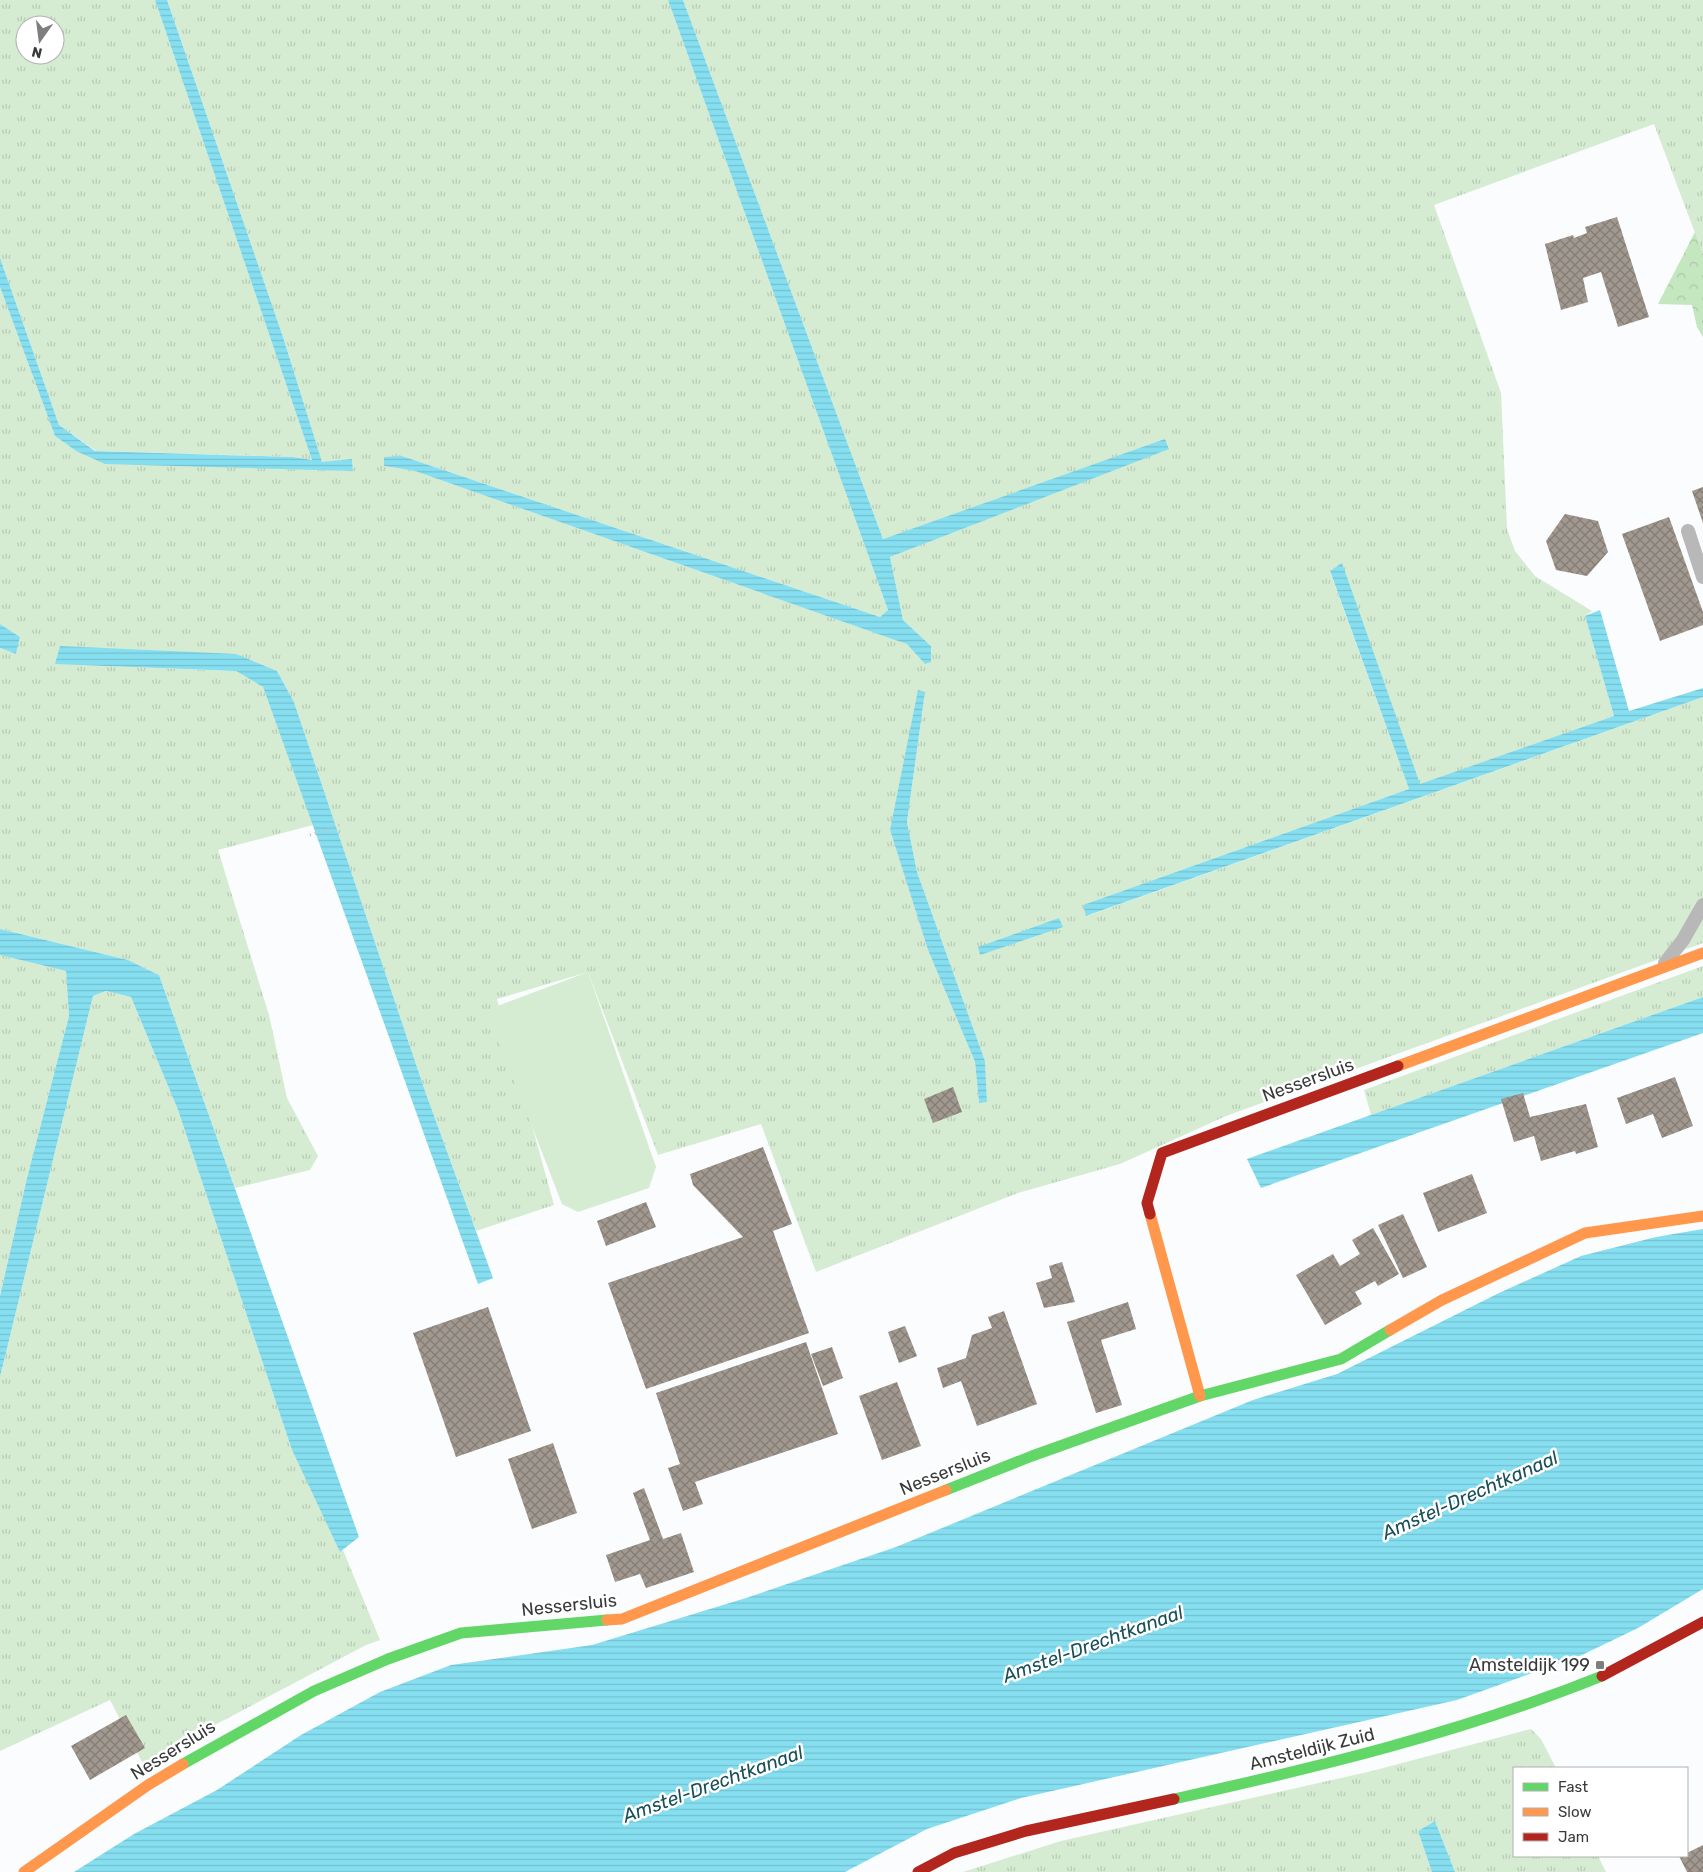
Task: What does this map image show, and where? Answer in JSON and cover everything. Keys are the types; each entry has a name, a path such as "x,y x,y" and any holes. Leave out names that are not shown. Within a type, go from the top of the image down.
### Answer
{"street":[{"name":"Nessersluis","path":"1200,1396 1147,1202 1162,1153 1703,953"},
{"name":"Nessersluis","path":"24,1872 148,1786 228,1737 314,1691 388,1659 461,1633 622,1619 1032,1456 1200,1396 1341,1359 1442,1300 1585,1234 1703,1216"},
{"name":"Amsteldijk Zuid","path":"918,1872 954,1853 1026,1831 1307,1770 1475,1723 1550,1697 1605,1675 1703,1622"}],"lane":[{"path":"1688,530 1703,577"},
{"path":"1660,969 1683,940 1703,905"}],"path":[{"path":"310,835 342,824"}],"green space":[{"path":"0,0 155,0 312,460 293,457 96,451 59,425 0,258"},
{"path":"167,0 668,0 888,610 880,617 402,456 384,466 415,471 907,644 931,646 903,620 890,557 1169,448 1165,440 883,539 683,0 1703,0 1703,254 1654,124 1434,205 1501,393 1507,529 1515,551 1535,576 1592,611 1585,616 1614,716 1419,785 1342,564 1330,572 1409,789 1083,905 1087,916 1703,697 1703,943 1226,1116 1120,1164 1018,1193 816,1272 761,1124 658,1155 588,972 497,999 554,1205 476,1231 425,1091 294,702 277,671 55,664 236,671 263,687 313,825 218,850 269,1015 287,1098 318,1156 310,1170 235,1188 159,975 128,960 0,929 0,648 16,654 20,637 0,624 0,287 55,436 76,451 353,471 352,459 322,463 283,337","holes":["925,692 907,822 917,872 985,1061 987,1102 979,1103 975,1062 928,950 890,830"]},
{"path":"1695,232 1703,254 1703,337 1697,327 1692,305 1658,304"},
{"path":"0,955 66,971 69,1016 27,1178 0,1296"},
{"path":"1703,966 1703,997 1371,1115 1364,1090"},
{"path":"588,972 656,1167 649,1188 578,1212 562,1204 487,1010"},
{"path":"106,991 131,997 178,1110 292,1450 340,1551 343,1550 380,1640 366,1645 211,1727 144,1766 110,1700 0,1751 0,1377 93,996"},
{"path":"1531,1729 1541,1739 1555,1767 1513,1767 1513,1857 1598,1857 1606,1872 1455,1872 1435,1821 1418,1831 1432,1872 963,1872 1061,1841 1372,1771"}],"water":[{"path":"155,0 167,0 283,337 322,462 352,459 353,471 105,464 76,451 55,436 0,287 0,258 59,425 95,451 293,457 312,460"},
{"path":"668,0 683,0 883,539 1165,439 1169,449 890,557 903,620 931,646 931,662 925,664 907,644 415,471 384,466 384,457 402,456 880,617 888,610"},
{"path":"1342,563 1420,784 1614,716 1585,616 1600,610 1629,711 1703,688 1703,697 1086,916 1083,905 1409,789 1330,571"},
{"path":"0,624 20,637 16,654 0,648"},
{"path":"60,646 236,654 277,671 294,702 425,1091 493,1278 478,1284 263,687 236,671 55,664"},
{"path":"918,690 925,692 907,822 917,872 985,1061 987,1102 979,1103 975,1062 928,950 890,830"},
{"path":"1059,918 1063,927 980,955 978,947"},
{"path":"0,929 128,960 159,975 359,1537 340,1552 292,1450 178,1110 131,997 106,991 93,996 0,1377 0,1296 27,1178 69,1016 66,971 0,955"},
{"path":"1703,997 1703,1033 1261,1188 1247,1159"},
{"name":"Amstel-Drechtkanaal","path":"1703,1229 1703,1589 1638,1628 1582,1655 1457,1700 1021,1798 927,1829 845,1872 74,1872 134,1834 217,1790 301,1735 380,1692 451,1665 592,1645 746,1598 896,1547 1253,1400 1337,1374 1499,1293 1581,1256 1656,1237"},
{"path":"1435,1821 1455,1872 1432,1872 1418,1831"}],"building":[{"path":"1617,217 1649,317 1618,327 1601,272 1583,278 1588,302 1561,310 1545,244 1573,235 1574,238 1587,233 1585,227"},
{"path":"1703,487 1703,523 1692,491"},
{"path":"1565,514 1598,521 1608,552 1587,576 1556,570 1546,541"},
{"path":"1669,517 1703,612 1703,625 1660,641 1622,534"},
{"path":"1675,1077 1693,1126 1662,1138 1653,1114 1626,1124 1617,1098"},
{"path":"953,1087 962,1112 933,1123 924,1099"},
{"path":"1523,1093 1530,1117 1586,1104 1598,1147 1576,1154 1575,1151 1541,1161 1534,1136 1514,1142 1501,1099"},
{"path":"763,1147 792,1224 773,1231 809,1333 646,1389 608,1283 743,1237 693,1185 690,1174"},
{"path":"1472,1174 1487,1213 1438,1232 1423,1193"},
{"path":"646,1202 656,1227 606,1246 597,1221"},
{"path":"1403,1214 1427,1267 1403,1278 1378,1225"},
{"path":"1373,1228 1399,1274 1378,1286 1375,1281 1355,1292 1362,1304 1325,1325 1296,1275 1333,1254 1340,1266 1360,1254 1352,1240"},
{"path":"1062,1262 1075,1302 1044,1308 1036,1283 1052,1278 1049,1266"},
{"path":"1128,1302 1136,1329 1101,1340 1122,1405 1096,1413 1067,1322"},
{"path":"488,1307 531,1431 456,1457 413,1333"},
{"path":"1004,1311 1037,1404 977,1426 961,1381 943,1388 937,1368 966,1358 972,1335 992,1328 988,1317"},
{"path":"905,1326 917,1356 899,1363 888,1332"},
{"path":"806,1342 838,1434 695,1482 703,1504 683,1511 668,1468 680,1464 656,1393"},
{"path":"832,1347 843,1378 823,1386 811,1354"},
{"path":"897,1382 921,1446 882,1460 859,1396"},
{"path":"553,1443 577,1513 532,1529 508,1459"},
{"path":"644,1488 663,1539 681,1533 694,1572 646,1588 640,1574 615,1582 606,1555 650,1540 633,1493"},
{"path":"126,1715 145,1748 90,1780 71,1746"},
{"path":"1703,1845 1703,1872 1687,1872 1680,1857 1688,1857 1688,1852"}],"traffic: fast":[{"path":"946,1490 1032,1456 1200,1396 1341,1359 1390,1330"},
{"path":"183,1764 314,1691 388,1659 461,1633 607,1620"},
{"path":"1174,1799 1336,1761 1444,1731 1550,1696 1602,1676"}],"traffic: slow":[{"path":"1398,1066 1703,953"},
{"path":"1150,1214 1200,1396"},
{"path":"1390,1330 1442,1300 1585,1233 1703,1216"},
{"path":"607,1620 622,1619 946,1490"},
{"path":"24,1872 148,1785 183,1764"}],"traffic: jam":[{"path":"1150,1214 1147,1203 1162,1153 1398,1066"},
{"path":"1602,1676 1703,1622"},
{"path":"918,1872 954,1853 1026,1831 1174,1799"}],"place":[{"name":"Amsteldijk 199","path":"1600,1665"}]}
